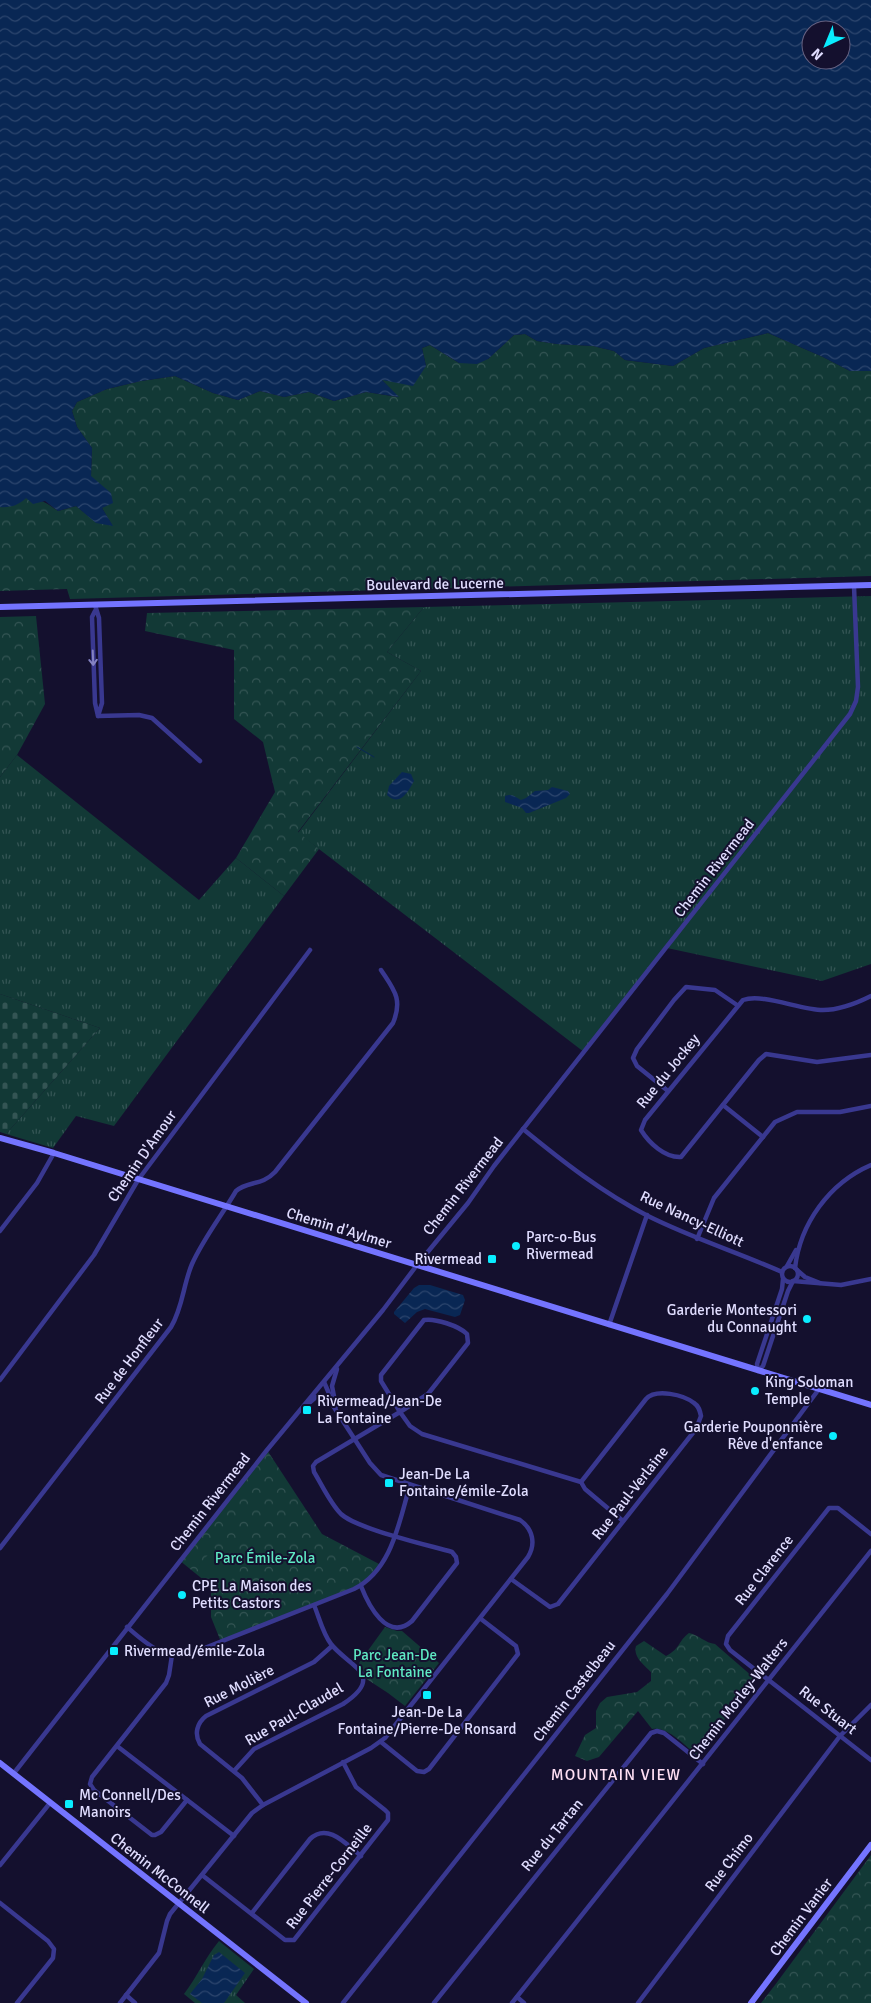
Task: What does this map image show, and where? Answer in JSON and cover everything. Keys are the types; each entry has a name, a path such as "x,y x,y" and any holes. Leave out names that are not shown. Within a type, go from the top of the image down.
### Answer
{"main road":[{"name":"Boulevard de Lucerne","path":"0,608 95,608 871,585"},
{"name":"Chemin d'Aylmer","path":"0,1138 871,1405"},
{"name":"Chemin McConnell","path":"0,1763 306,2003"},
{"name":"Chemin Vanier","path":"752,2003 871,1846"}],"street":[{"name":"Chemin Rivermead","path":"14,1774 127,1627 468,1203 523,1129 850,714 856,701 858,688 854,586"},
{"path":"95,608 92,617 92,636 95,703 98,716 139,715 152,718 200,762"},
{"name":"Chemin D'Amour","path":"0,1380 90,1261 138,1180 310,950"},
{"name":"Rue de Honfleur","path":"0,1548 171,1327 178,1312 193,1261 239,1189 266,1180 276,1172 393,1023 398,1008 398,1000 381,970"},
{"path":"668,1091 637,1066 633,1058 637,1048 683,989 692,986 715,990 737,1006 743,1000 752,998 823,1010 841,1007 871,996"},
{"name":"Rue du Jockey","path":"737,1006 645,1120 641,1130 645,1136 669,1156 681,1156 759,1060 766,1054 817,1062 871,1055"},
{"path":"723,1105 763,1137"},
{"path":"697,1238 714,1198 775,1122 797,1112 840,1112 871,1106"},
{"name":"Rue Nancy-Elliott","path":"523,1129 592,1182 647,1215 697,1238 782,1272"},
{"path":"0,1231 37,1183 54,1153"},
{"path":"758,1371 757,1364 782,1289 784,1279 782,1272 798,1247 808,1223 817,1209 839,1185 871,1166"},
{"path":"609,1325 647,1215"},
{"path":"758,1371 763,1366 788,1291 798,1275 796,1269 798,1247"},
{"path":"787,1266 796,1269 805,1277 823,1284"},
{"path":"784,1279 788,1282 841,1285 871,1279"},
{"path":"361,1586 373,1613 391,1626 399,1628 412,1621 455,1566 456,1557 452,1552 350,1521 336,1508 314,1472 313,1466 316,1462 400,1412 432,1390 466,1348 468,1340 464,1332 430,1320 422,1322 380,1375 381,1381 400,1412 410,1426 422,1434 581,1482 585,1489 623,1521"},
{"path":"337,1411 332,1392 333,1379 335,1372 347,1354"},
{"path":"324,1382 337,1411"},
{"name":"Chemin Castelbeau","path":"343,2003 667,1594 819,1389"},
{"name":"Rue Paul-Verlaine","path":"511,1579 546,1606 556,1606 699,1424 700,1413 696,1404 664,1392 656,1392 649,1396 581,1482"},
{"path":"120,2003 158,1953 167,1921 252,1813 263,1804 381,1742 481,1619 528,1557 532,1548 531,1533 524,1522 516,1518 387,1478 377,1472 328,1398 320,1396 298,1412"},
{"path":"127,1627 153,1648 172,1654 198,1651 361,1586 376,1572 386,1558 395,1536 410,1485"},
{"name":"Rue Clarence","path":"769,1680 728,1648 726,1644 728,1636 829,1508 838,1508 871,1534"},
{"name":"Chemin Morley-Walters","path":"512,2003 871,1551"},
{"name":"Rue Paul-Claudel","path":"234,1772 254,1749 343,1704 356,1693 363,1680 360,1669 332,1646 314,1605"},
{"path":"381,1742 417,1771 424,1772 429,1769 518,1654 516,1646 481,1619"},
{"name":"Rue Molière","path":"263,1804 242,1778 198,1740 197,1732 200,1721 206,1716 314,1662 332,1646"},
{"path":"172,1654 168,1679 92,1777 90,1784 94,1790 152,1835 158,1834 187,1800"},
{"name":"Rue Stuart","path":"769,1680 871,1760"},
{"name":"Rue Chimo","path":"638,2003 840,1736 869,1711 871,1704"},
{"name":"Rue du Tartan","path":"434,2003 648,1735 657,1731 664,1733 703,1764"},
{"path":"117,1746 234,1836"},
{"name":"Rue Pierre-Corneille","path":"202,1876 285,1940 294,1940 387,1823 389,1817 385,1810 356,1787 343,1762"},
{"path":"0,1865 50,1803"},
{"path":"252,1913 310,1839 317,1834 322,1832 332,1834 361,1856"},
{"path":"0,1903 48,1941 54,1949 52,1958 17,2003"},
{"path":"126,1996 135,2003"},
{"path":"517,1997 524,2003"}],"green space":[{"path":"768,333 850,371 871,371 871,576 70,599 67,589 0,591 0,507 22,499 35,498 58,511 76,506 96,522 112,525 102,508 91,476 92,448 77,427 72,411 77,402 107,389 175,376 213,393 238,400 260,391 284,397 309,392 334,401 366,392 398,397 381,379 426,366 422,348 430,345 459,363 488,359 514,335 525,334 537,341 593,346 614,351 625,360 673,366 704,348"},
{"path":"871,596 871,964 822,981 667,948 584,1052 298,833 421,671 387,652 424,607"},
{"path":"424,607 387,652 421,671 298,832 319,849 284,896 236,858 275,792 263,742 234,719 234,650 145,631 147,613"},
{"path":"36,616 45,704 17,755 0,777 0,617"},
{"path":"17,755 199,900 236,858 284,896 114,1126 76,1116 53,1148 6,1134 100,1028 0,994 0,777"},
{"path":"0,994 100,1028 6,1134 0,1132"},
{"name":"Parc Émile-Zola","path":"267,1450 322,1534 381,1565 361,1586 221,1642 211,1617 211,1586 179,1560"},
{"path":"214,1548 240,1570 225,1587 199,1565"},
{"path":"254,1581 267,1597 267,1604 261,1608 254,1605 246,1587"},
{"name":"Parc Jean-De La Fontaine","path":"385,1627 402,1631 439,1663 405,1706 365,1678 359,1663"},
{"path":"689,1633 715,1644 753,1677 753,1681 725,1718 723,1724 697,1755 670,1734 658,1729 652,1729 638,1711 599,1757 587,1761 575,1756 585,1735 596,1728 596,1711 600,1703 607,1697 637,1692 651,1681 651,1672 642,1664 636,1654 636,1646 644,1641 666,1656"},
{"path":"871,1855 871,2003 761,2003 775,1985"},
{"path":"219,1941 254,1969 236,1995 245,2003 195,2003 184,1994"}],"water":[{"path":"0,0 871,0 871,371 850,371 768,333 704,348 673,366 625,360 614,351 593,346 537,341 525,334 514,335 488,359 477,364 459,363 430,345 422,348 426,366 413,386 382,380 399,397 366,392 334,401 309,392 284,397 260,391 238,400 213,393 175,376 141,381 107,389 77,402 72,411 77,427 92,448 91,476 111,493 113,503 102,508 113,526 96,523 76,506 58,511 45,501 33,504 26,498 14,506 0,507"},
{"path":"402,772 411,774 414,781 403,797 400,799 392,798 387,795 389,786"},
{"path":"552,787 568,791 570,794 566,798 529,813 526,813 522,808 505,802 505,796 508,795 521,800 535,791 548,790"},
{"path":"419,1285 430,1285 463,1295 465,1300 460,1315 455,1317 425,1309 417,1312 405,1323 394,1312 414,1288"},
{"path":"219,1952 245,1973 224,2003 202,2003 190,1994 202,1979 214,1955"}],"waterway":[{"path":"357,747 374,757"}],"place":[{"name":"Parc-o-Bus Rivermead","path":"516,1246"},
{"name":"Rivermead","path":"492,1259"},
{"name":"Garderie Montessori du Connaught","path":"807,1319"},
{"name":"King Soloman Temple","path":"755,1391"},
{"name":"Rivermead/Jean-De La Fontaine","path":"307,1410"},
{"name":"Garderie Pouponnière Rêve d'enfance","path":"833,1436"},
{"name":"Jean-De La Fontaine/émile-Zola","path":"389,1483"},
{"name":"CPE La Maison des Petits Castors","path":"182,1595"},
{"name":"Rivermead/émile-Zola","path":"114,1651"},
{"name":"Jean-De La Fontaine/Pierre-De Ronsard","path":"427,1695"},
{"name":"Mc Connell/Des Manoirs","path":"69,1804"}],"district":[{"name":"MOUNTAIN VIEW","path":"616,1774"}]}
